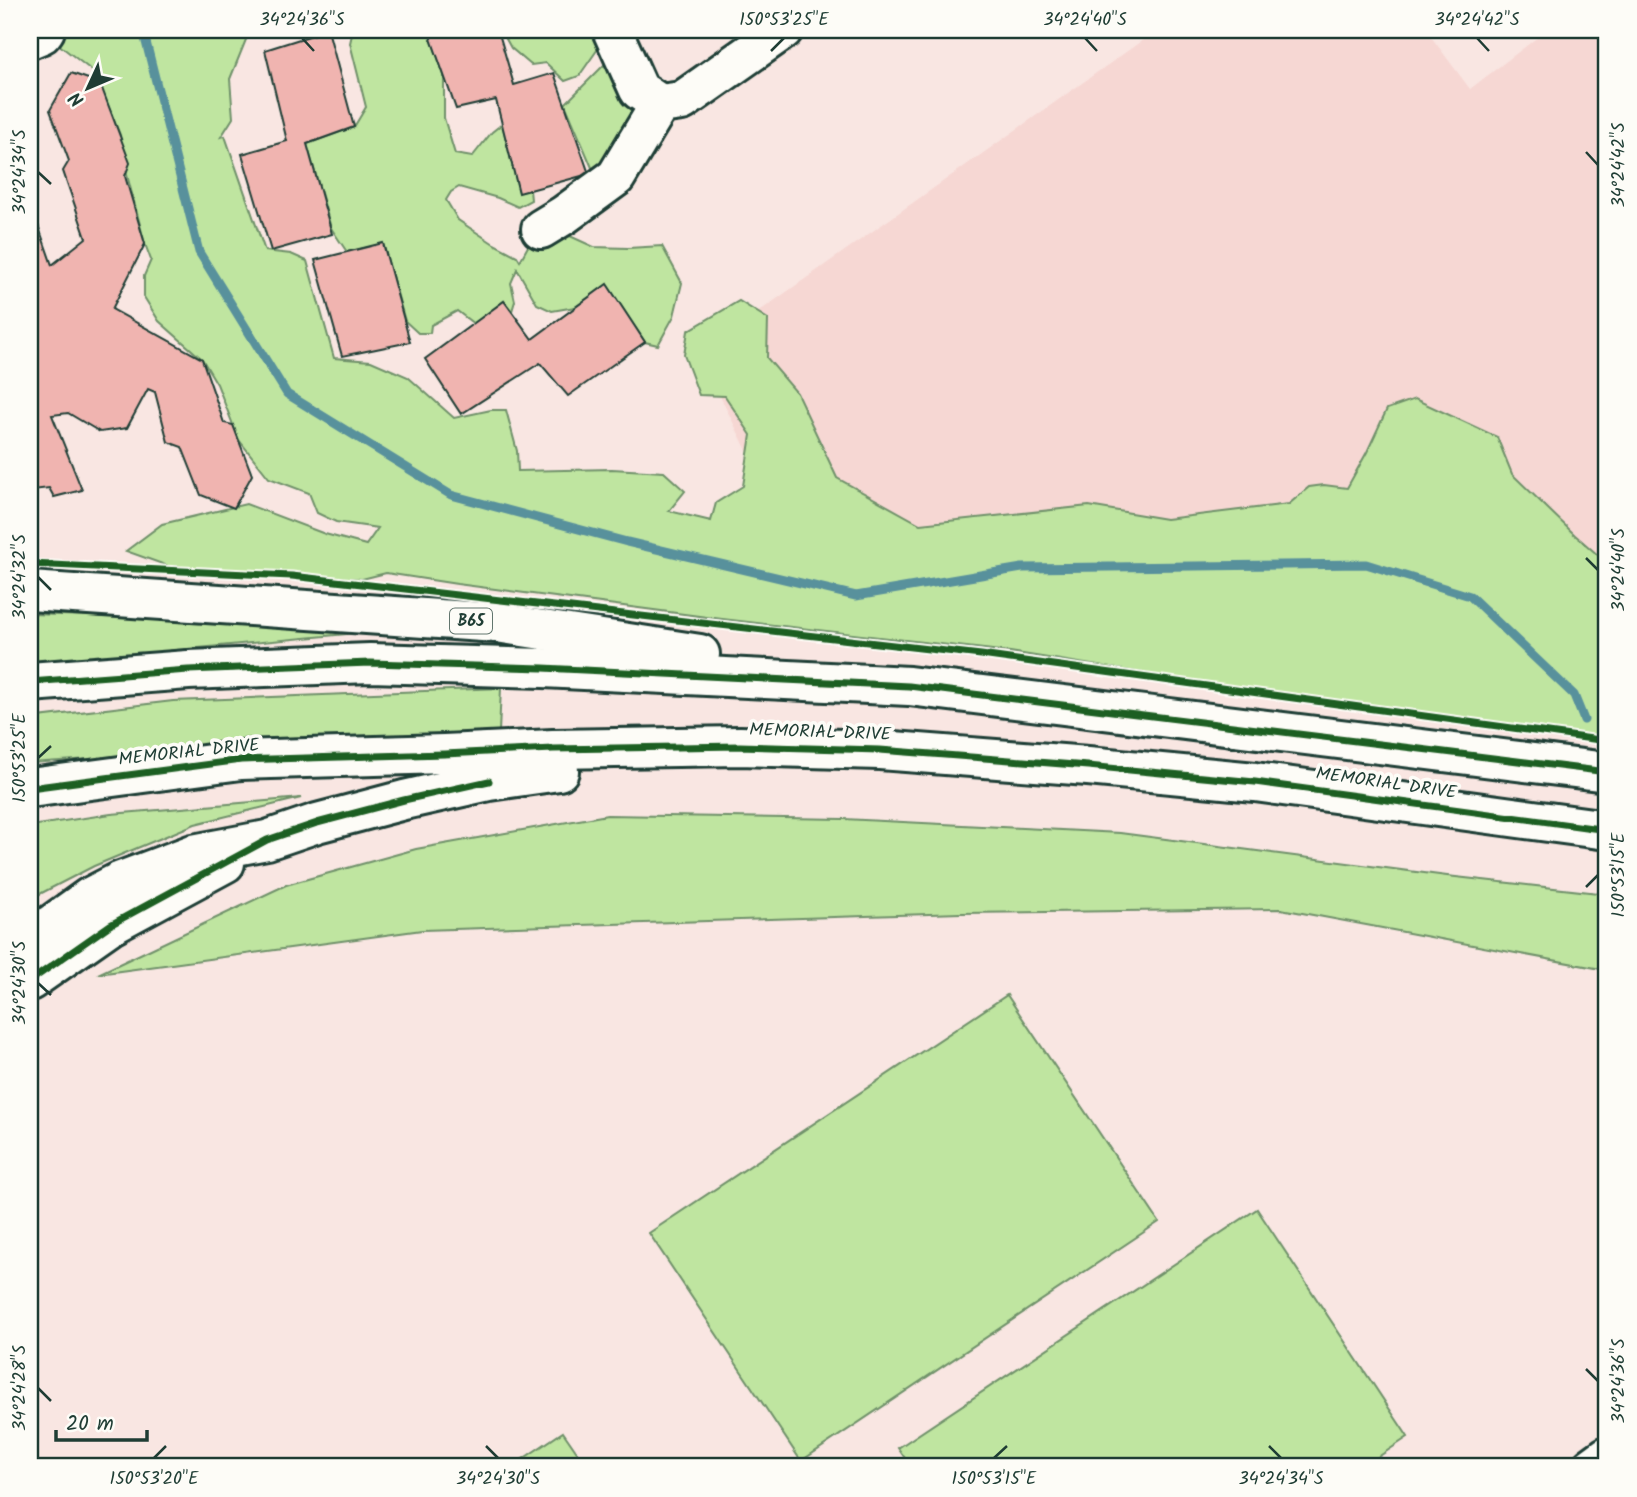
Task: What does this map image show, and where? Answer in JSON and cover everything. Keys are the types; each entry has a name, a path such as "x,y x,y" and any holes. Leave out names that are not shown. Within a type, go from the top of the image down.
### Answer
{"main road":[{"path":"30,39 45,30"},
{"path":"612,30 639,90 660,104 682,101 783,30"},
{"path":"541,229 616,177 660,104"},
{"name":"B65","path":"30,591 497,623 909,686"},
{"path":"30,681 188,670 370,663 543,668 909,686 1607,772"},
{"path":"30,940 90,897 121,881 193,853 267,840 317,823 392,803 489,781 740,746"},
{"name":"MEMORIAL DRIVE","path":"30,788 242,760 553,749 740,746 880,750 1241,780 1607,830"},
{"path":"30,981 110,925 267,840"},
{"path":"1592,1467 1607,1456"}],"shaded area":[{"path":"1157,30 1426,30 1470,89 1547,30 1607,30 1607,619 800,557 699,354"}],"green space":[{"path":"56,30 273,30 247,37 230,79 233,118 221,137 225,136 265,251 291,254 307,261 334,358 371,361 408,377 454,418 491,410 506,410 517,451 518,471 612,469 664,472 685,491 669,511 711,521 716,503 743,486 751,435 725,396 699,395 684,355 688,331 739,301 768,319 767,358 797,393 837,478 920,524 1089,506 1166,519 1289,504 1309,487 1324,485 1347,488 1387,409 1415,399 1497,437 1512,474 1607,563 1607,738 1377,710 1010,652 722,619 386,573 362,579 168,566 126,551 162,524 246,504 325,534 366,545 378,528 336,522 317,513 309,493 269,478 239,440 217,384 202,359 159,321 144,297 144,276 151,260 126,171 120,135 95,73 58,44"},
{"path":"273,30 305,30 299,33"},
{"path":"353,30 428,30 444,75 444,118 455,154 472,157 502,124 519,192 530,190 531,200 518,207 498,198 459,187 451,192 446,200 458,220 517,256 520,261 533,237 570,236 594,247 662,246 682,283 674,316 658,345 645,342 607,285 575,307 552,311 537,304 517,269 511,283 515,301 512,311 504,301 474,324 457,311 431,325 430,333 418,333 405,321 383,244 347,252 331,228 307,144 354,127 366,107 350,43"},
{"path":"501,30 593,30 602,43 579,76 565,81 546,63 531,65 511,48"},
{"path":"610,59 639,90 631,111 627,151 593,170 565,104"},
{"path":"30,614 421,627 30,664"},
{"path":"501,688 499,732 30,763 30,718 173,701"},
{"path":"301,798 195,824 94,866 30,899 30,826 111,814"},
{"path":"607,815 844,819 1120,833 1607,894 1607,972 1281,909 961,913 422,930 98,974 286,885 416,849"},
{"path":"1007,995 1159,1222 801,1461 649,1233"},
{"path":"1257,1209 1408,1437 1363,1467 911,1467 898,1448"},
{"path":"563,1432 587,1467 511,1467"}],"building":[{"path":"328,30 354,127 307,144 332,234 271,251 242,154 287,141 265,50"},
{"path":"428,30 498,30 514,85 554,73 589,174 519,193 496,100 456,109"},
{"path":"71,73 100,83 130,163 125,176 145,244 112,309 202,359 224,423 233,425 252,475 234,508 201,495 182,447 168,442 155,392 148,389 127,428 100,432 68,413 52,415 82,490 54,497 49,488 33,490 30,482 30,202 52,265 86,238 63,171 69,161 50,110"},
{"path":"383,243 410,342 342,356 315,260"},
{"path":"607,284 645,342 568,396 540,363 461,414 425,359 504,301 532,339"}],"waterway":[{"path":"143,30 199,252 287,394 451,495 627,542 856,596 1022,568 1366,564 1470,596 1574,695 1584,720"}],"cycle path":[{"path":"30,564 292,576 981,655 1607,741"},
{"path":"30,682 188,670 370,663 543,668 909,686 1607,772"},
{"path":"30,788 241,760 553,749 740,746 880,750 1255,782 1607,830"},
{"path":"30,981 110,925 267,840 317,823 489,781"}]}
